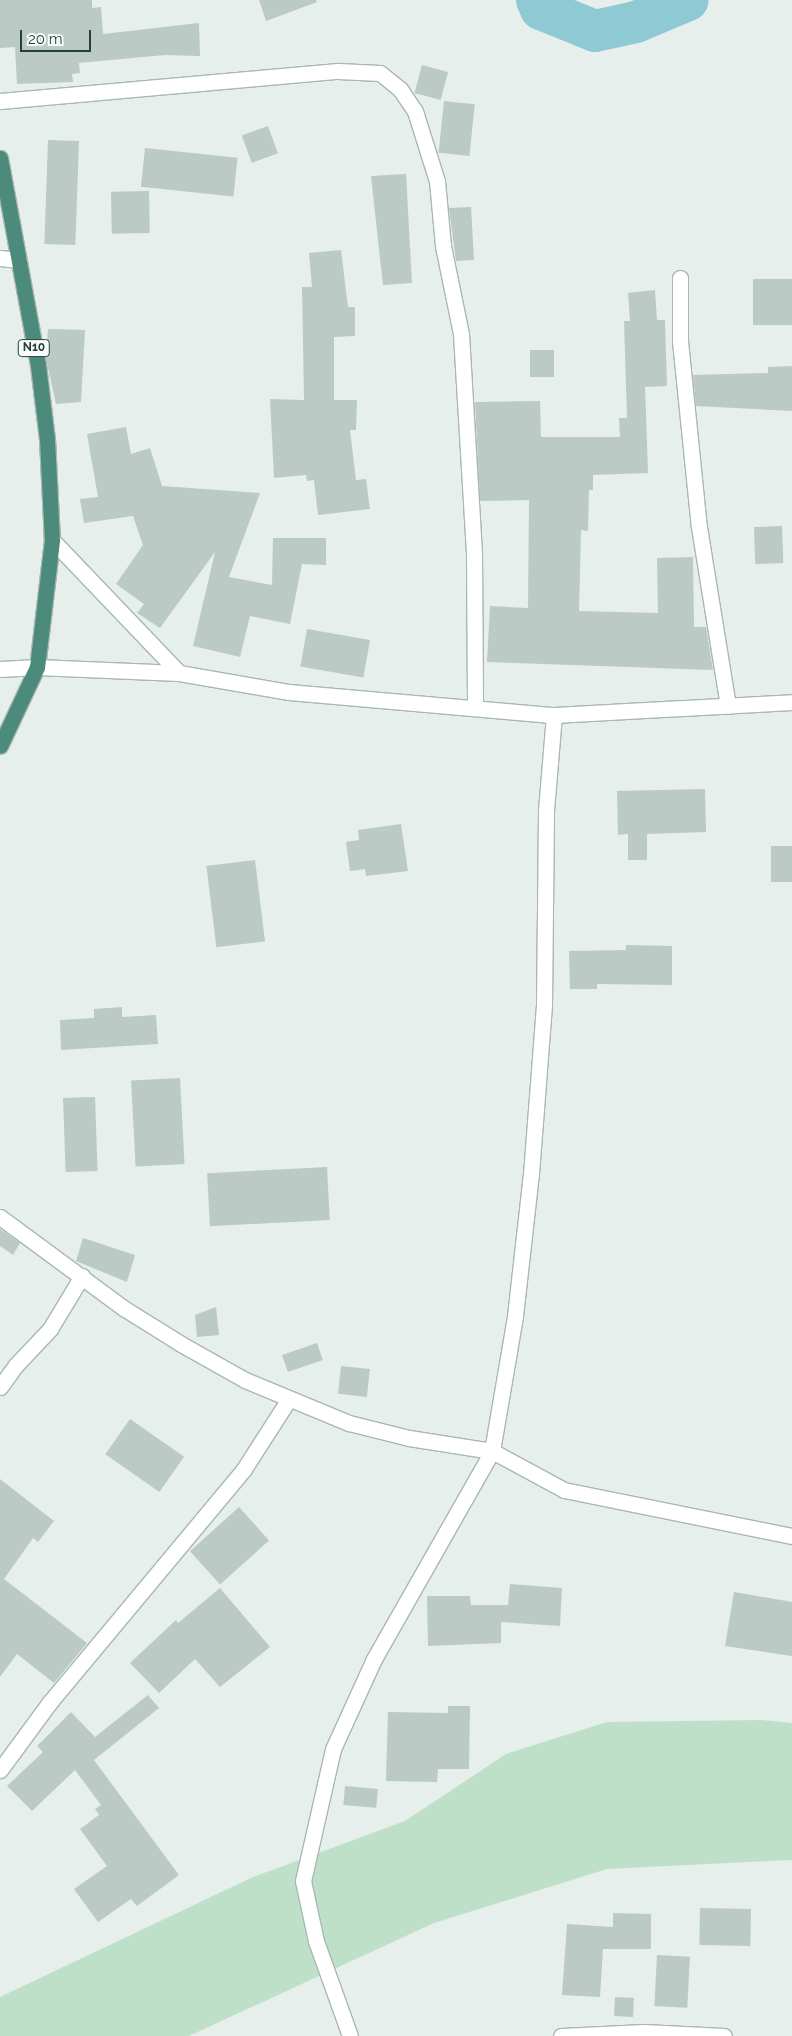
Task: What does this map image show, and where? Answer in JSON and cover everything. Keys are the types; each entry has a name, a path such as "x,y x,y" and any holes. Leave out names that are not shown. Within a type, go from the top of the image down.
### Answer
{"highway":[{"name":"N10","path":"0,158 19,260 47,439 52,540 48,594 37,667 0,746"}],"street":[{"path":"0,101 338,71 380,73 400,89 415,111 437,181 442,246 461,334 474,566 475,706"},
{"path":"0,258 19,260"},
{"path":"680,278 680,341 699,527 728,706"},
{"path":"52,540 178,673"},
{"path":"0,670 37,667 178,673 289,692 475,706 554,715 792,702"},
{"path":"350,2036 316,1941 304,1881 333,1749 374,1659 492,1451 515,1316 530,1174 544,1005 546,810 554,715"},
{"path":"0,1218 181,1344 245,1380 289,1399 349,1423 409,1438 492,1451 564,1490 792,1536"},
{"path":"0,1387 16,1365 50,1329 82,1276"},
{"path":"0,1770 50,1702 244,1469 289,1399"},
{"path":"561,2036 644,2032 724,2036"}],"green space":[{"path":"761,1720 792,1723 792,1860 607,1869 434,1923 189,2036 0,2036 0,1997 253,1877 405,1821 506,1754 607,1722"}],"building":[{"path":"0,0 92,0 92,8 101,7 103,34 199,23 200,56 165,55 79,63 80,73 72,74 73,82 17,84 15,47 0,48"},
{"path":"259,0 316,0 317,2 266,21"},
{"path":"422,65 448,72 441,100 414,93"},
{"path":"444,101 475,104 469,156 439,153"},
{"path":"268,126 278,153 252,163 242,136"},
{"path":"48,140 79,141 75,245 44,244"},
{"path":"145,148 237,158 233,197 141,187"},
{"path":"406,174 412,283 383,285 371,176"},
{"path":"149,191 150,233 112,234 111,192"},
{"path":"471,207 474,260 456,261 449,208"},
{"path":"341,250 348,307 355,307 355,336 334,337 334,400 357,400 356,430 350,430 356,480 366,479 370,509 318,515 314,480 307,481 306,475 274,478 270,399 304,400 302,287 312,287 309,253"},
{"path":"753,279 792,279 792,325 753,325"},
{"path":"655,290 657,320 665,320 667,386 645,387 648,473 593,475 593,490 589,490 588,531 581,530 579,611 658,613 657,558 693,557 694,627 706,627 713,670 487,662 490,606 528,608 529,500 480,501 475,402 540,401 541,437 620,437 619,418 627,418 624,321 630,321 628,293"},
{"path":"48,329 85,330 81,402 56,404 46,359"},
{"path":"530,350 554,350 554,377 530,377"},
{"path":"792,366 792,411 696,406 693,375 768,373 768,367"},
{"path":"126,427 131,454 150,448 162,486 260,493 229,577 272,585 273,538 326,538 326,565 302,564 290,624 250,616 240,657 193,646 215,552 160,628 137,613 144,604 116,584 143,545 133,516 84,523 80,499 98,497 87,434"},
{"path":"782,526 783,563 755,564 754,527"},
{"path":"307,629 370,640 363,678 300,666"},
{"path":"705,789 706,832 647,834 647,860 628,860 628,834 618,835 617,791"},
{"path":"401,824 408,871 366,876 365,869 350,871 346,842 359,840 358,830"},
{"path":"771,846 792,846 792,882 771,882"},
{"path":"255,860 265,941 216,947 206,866"},
{"path":"626,945 672,946 672,985 597,984 597,989 570,989 569,951 626,950"},
{"path":"122,1007 122,1017 156,1015 158,1044 61,1050 60,1020 94,1018 94,1009"},
{"path":"180,1078 185,1164 136,1166 131,1081"},
{"path":"95,1097 98,1171 66,1172 63,1098"},
{"path":"327,1167 330,1220 210,1226 207,1173"},
{"path":"0,1229 20,1243 13,1255 0,1246"},
{"path":"83,1238 135,1255 127,1282 76,1261"},
{"path":"216,1307 219,1335 197,1337 195,1315"},
{"path":"317,1343 323,1360 288,1372 282,1355"},
{"path":"341,1366 370,1369 367,1397 338,1394"},
{"path":"130,1419 184,1457 159,1492 105,1454"},
{"path":"0,1479 54,1521 38,1542 33,1538 4,1579 87,1643 54,1683 17,1654 0,1677"},
{"path":"239,1507 269,1540 220,1585 190,1551"},
{"path":"510,1584 562,1588 560,1626 501,1622 501,1643 428,1646 427,1596 470,1596 471,1605 508,1605"},
{"path":"220,1588 270,1647 220,1687 195,1659 159,1693 130,1663 176,1620 178,1623"},
{"path":"734,1592 792,1602 792,1656 725,1646"},
{"path":"148,1695 159,1708 94,1760 179,1875 137,1906 131,1899 98,1922 74,1889 107,1866 80,1829 99,1815 95,1809 101,1805 75,1770 32,1811 7,1786 43,1752 37,1746 71,1712 95,1737"},
{"path":"448,1706 470,1706 469,1769 438,1769 437,1782 386,1781 388,1712 448,1713"},
{"path":"345,1786 378,1789 376,1808 343,1805"},
{"path":"700,1908 751,1909 750,1946 699,1945"},
{"path":"613,1913 651,1914 651,1949 603,1949 600,1997 562,1995 567,1924 613,1927"},
{"path":"657,1955 690,1957 687,2008 654,2006"},
{"path":"615,1997 634,1998 633,2017 614,2016"}],"waterway":[{"path":"537,0 541,9 595,31 636,22 688,0"}]}
